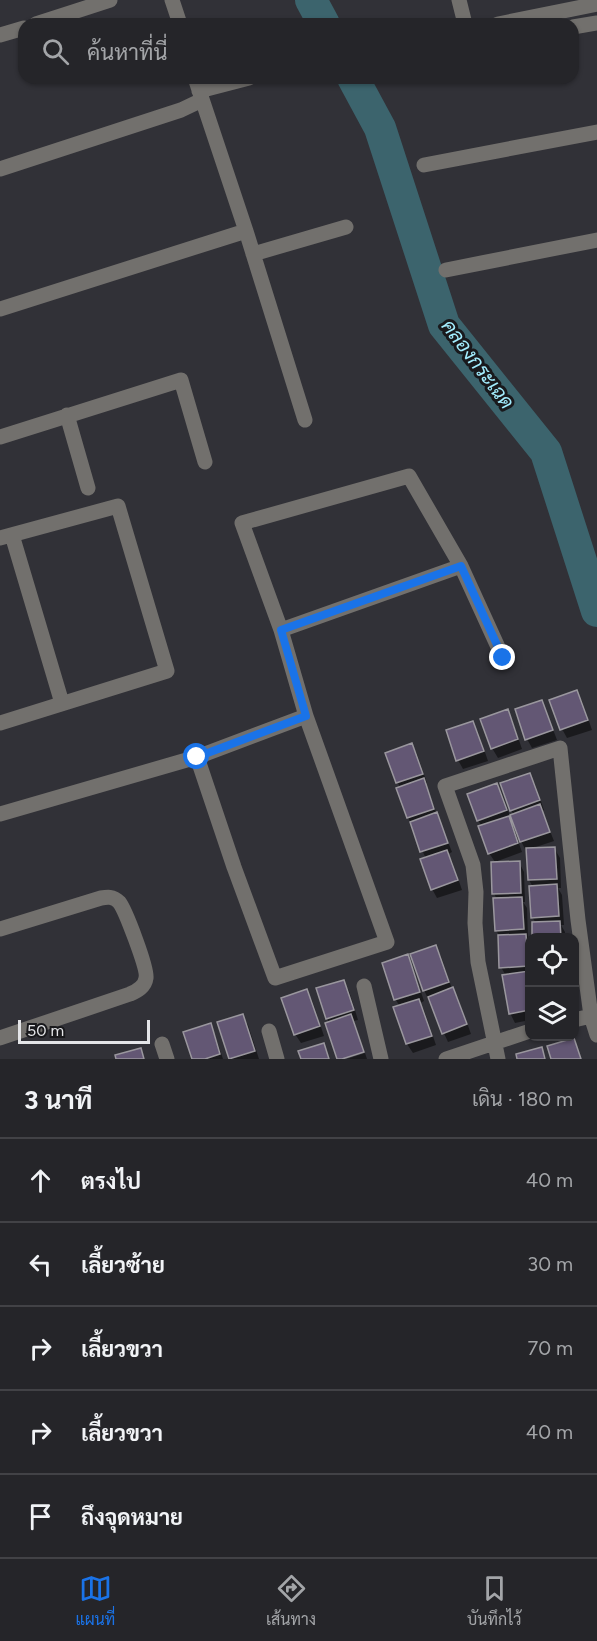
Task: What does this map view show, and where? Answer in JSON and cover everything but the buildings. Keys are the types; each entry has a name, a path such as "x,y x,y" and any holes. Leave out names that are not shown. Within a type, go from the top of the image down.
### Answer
{"street":[{"path":"54,18 110,0"},
{"path":"172,0 178,18"},
{"path":"459,0 464,18"},
{"path":"528,18 597,4"},
{"path":"579,26 597,23"},
{"path":"0,35 18,30"},
{"path":"0,169 181,110 199,90 224,84"},
{"path":"199,90 305,420"},
{"path":"424,165 597,132"},
{"path":"253,254 346,227"},
{"path":"0,309 246,231"},
{"path":"446,270 597,240"},
{"path":"0,437 181,380 205,462"},
{"path":"67,415 88,488"},
{"path":"197,757 275,978 387,942 306,716 281,630 242,523 409,476 461,566 503,658"},
{"path":"0,723 62,704 167,671 118,506 6,536 62,704"},
{"path":"281,630 461,566"},
{"path":"0,814 197,757 306,716"},
{"path":"498,1059 478,962 473,865 445,786 560,748 578,920 591,1016 597,1035"},
{"path":"0,929 101,898 115,898 122,907 143,962 146,979 144,985 130,994 0,1038"},
{"path":"364,986 381,1059"},
{"path":"579,1019 591,1016"},
{"path":"269,1031 277,1059"},
{"path":"446,1059 525,1033"}],"waterway":[{"name":"คลองกระเฉด","path":"311,0 321,18"},
{"name":"คลองกระเฉด","path":"356,84 380,128 444,325 546,452 597,611"}],"route":[{"path":"197,757 306,716 281,630 461,566 503,658"}]}
